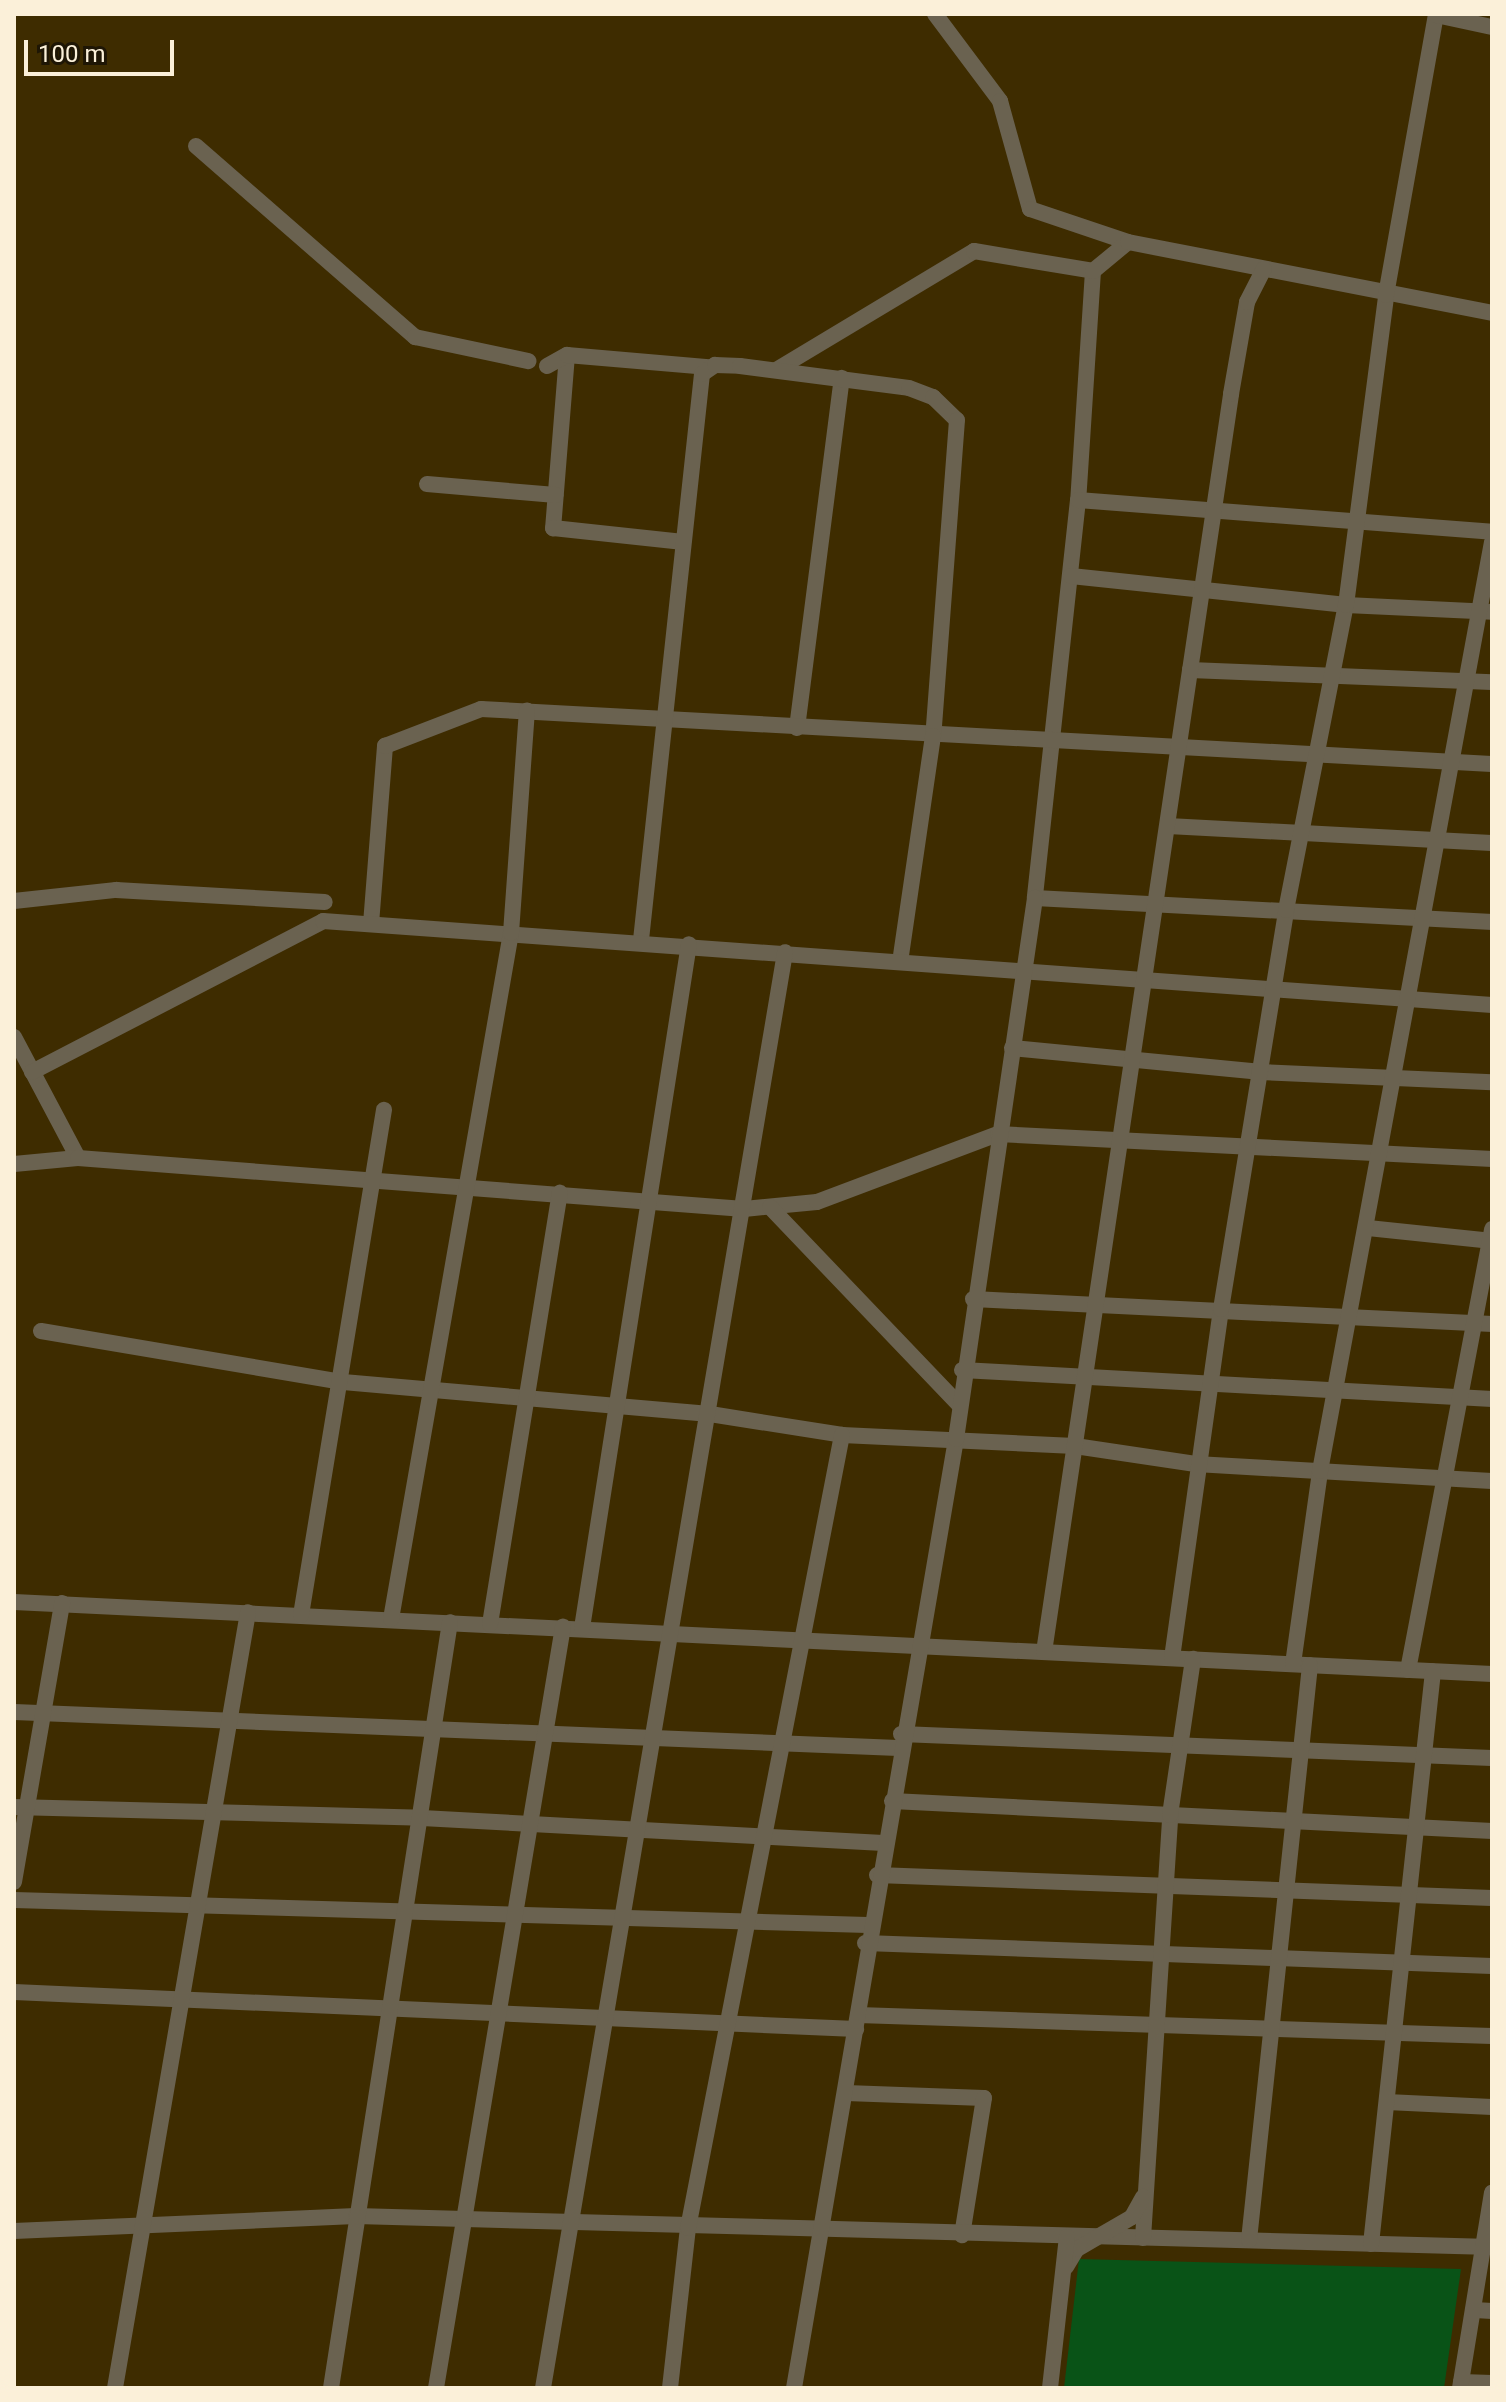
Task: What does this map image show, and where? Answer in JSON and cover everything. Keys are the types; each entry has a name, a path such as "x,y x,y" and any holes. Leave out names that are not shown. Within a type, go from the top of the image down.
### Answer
{"street":[{"path":"935,14 1000,101 1030,209 1128,242 1386,295 1492,313"},
{"path":"1172,1658 1196,1464 1250,1148 1272,991 1346,605 1386,295 1436,15 1492,27"},
{"path":"196,146 415,337 528,361"},
{"path":"794,2388 846,2093 868,1925 956,1439 962,1370 1035,898 1071,576 1093,271 1128,242"},
{"path":"776,370 974,251 1093,271"},
{"path":"1044,1652 1147,982 1213,515 1247,302 1264,269"},
{"path":"567,355 553,528 683,542"},
{"path":"547,366 567,355 776,370 842,378 933,397 960,430 933,736 900,962"},
{"path":"641,940 683,542 708,367"},
{"path":"797,728 842,378"},
{"path":"427,484 556,495"},
{"path":"1078,500 1213,515 1492,532"},
{"path":"1249,2240 1284,1959 1300,1749 1301,1665 1320,1471 1368,1228 1434,840 1465,680 1485,611 1492,542"},
{"path":"1071,576 1346,605 1485,611"},
{"path":"1190,670 1332,680 1492,682"},
{"path":"371,924 385,746 481,709 1178,750 1492,764"},
{"path":"391,1619 436,1390 465,1191 511,933 527,711"},
{"path":"1168,826 1492,843"},
{"path":"14,901 116,890 325,902"},
{"path":"1035,898 1492,922"},
{"path":"32,1072 323,921 641,940 1147,982 1492,1005"},
{"path":"582,1628 689,944"},
{"path":"543,2388 566,2226 610,2022 652,1740 710,1414 785,952"},
{"path":"14,1037 78,1158"},
{"path":"1012,1048 1259,1072 1492,1082"},
{"path":"301,1615 343,1382 384,1110"},
{"path":"14,1164 78,1158 373,1179 465,1191 560,1193 744,1209 817,1202 998,1134 1492,1159"},
{"path":"490,1624 560,1193"},
{"path":"770,1207 959,1405"},
{"path":"1368,1228 1491,1237 1408,1670"},
{"path":"973,1299 1351,1314 1492,1324"},
{"path":"41,1331 343,1382 710,1414 842,1435 1075,1446 1196,1464 1492,1481"},
{"path":"962,1370 1336,1394 1492,1399"},
{"path":"670,2388 688,2228 797,1640 842,1435"},
{"path":"14,1602 1492,1674"},
{"path":"14,1882 21,1807 43,1713 62,1603"},
{"path":"115,2388 146,2230 181,2001 248,1612"},
{"path":"331,2388 356,2216 437,1733 450,1622"},
{"path":"436,2388 467,2222 513,1917 563,1627"},
{"path":"1143,2238 1159,2028 1160,1954 1170,1815 1193,1659"},
{"path":"1371,2244 1405,1963 1433,1671"},
{"path":"14,1712 229,1726 543,1737 778,1744 900,1741 1300,1749 1492,1758"},
{"path":"892,1801 1492,1831"},
{"path":"21,1807 213,1817 422,1818 883,1843"},
{"path":"877,1875 1492,1898"},
{"path":"14,1900 197,1910 407,1913 746,1925 868,1925"},
{"path":"865,1943 1492,1966"},
{"path":"14,1992 391,2007 610,2022 728,2025 857,2022 1492,2036"},
{"path":"846,2093 984,2098 962,2235"},
{"path":"1387,2102 1492,2107"},
{"path":"1062,2276 1077,2249 1132,2217 1149,2180"},
{"path":"1492,2193 1488,2247 1460,2385 1492,2383"},
{"path":"14,2231 146,2230 356,2216 566,2226 1488,2247"},
{"path":"1050,2388 1067,2237"},
{"path":"1475,2310 1492,2311"}],"green space":[{"path":"1079,2259 1461,2269 1444,2388 1064,2388"}]}
